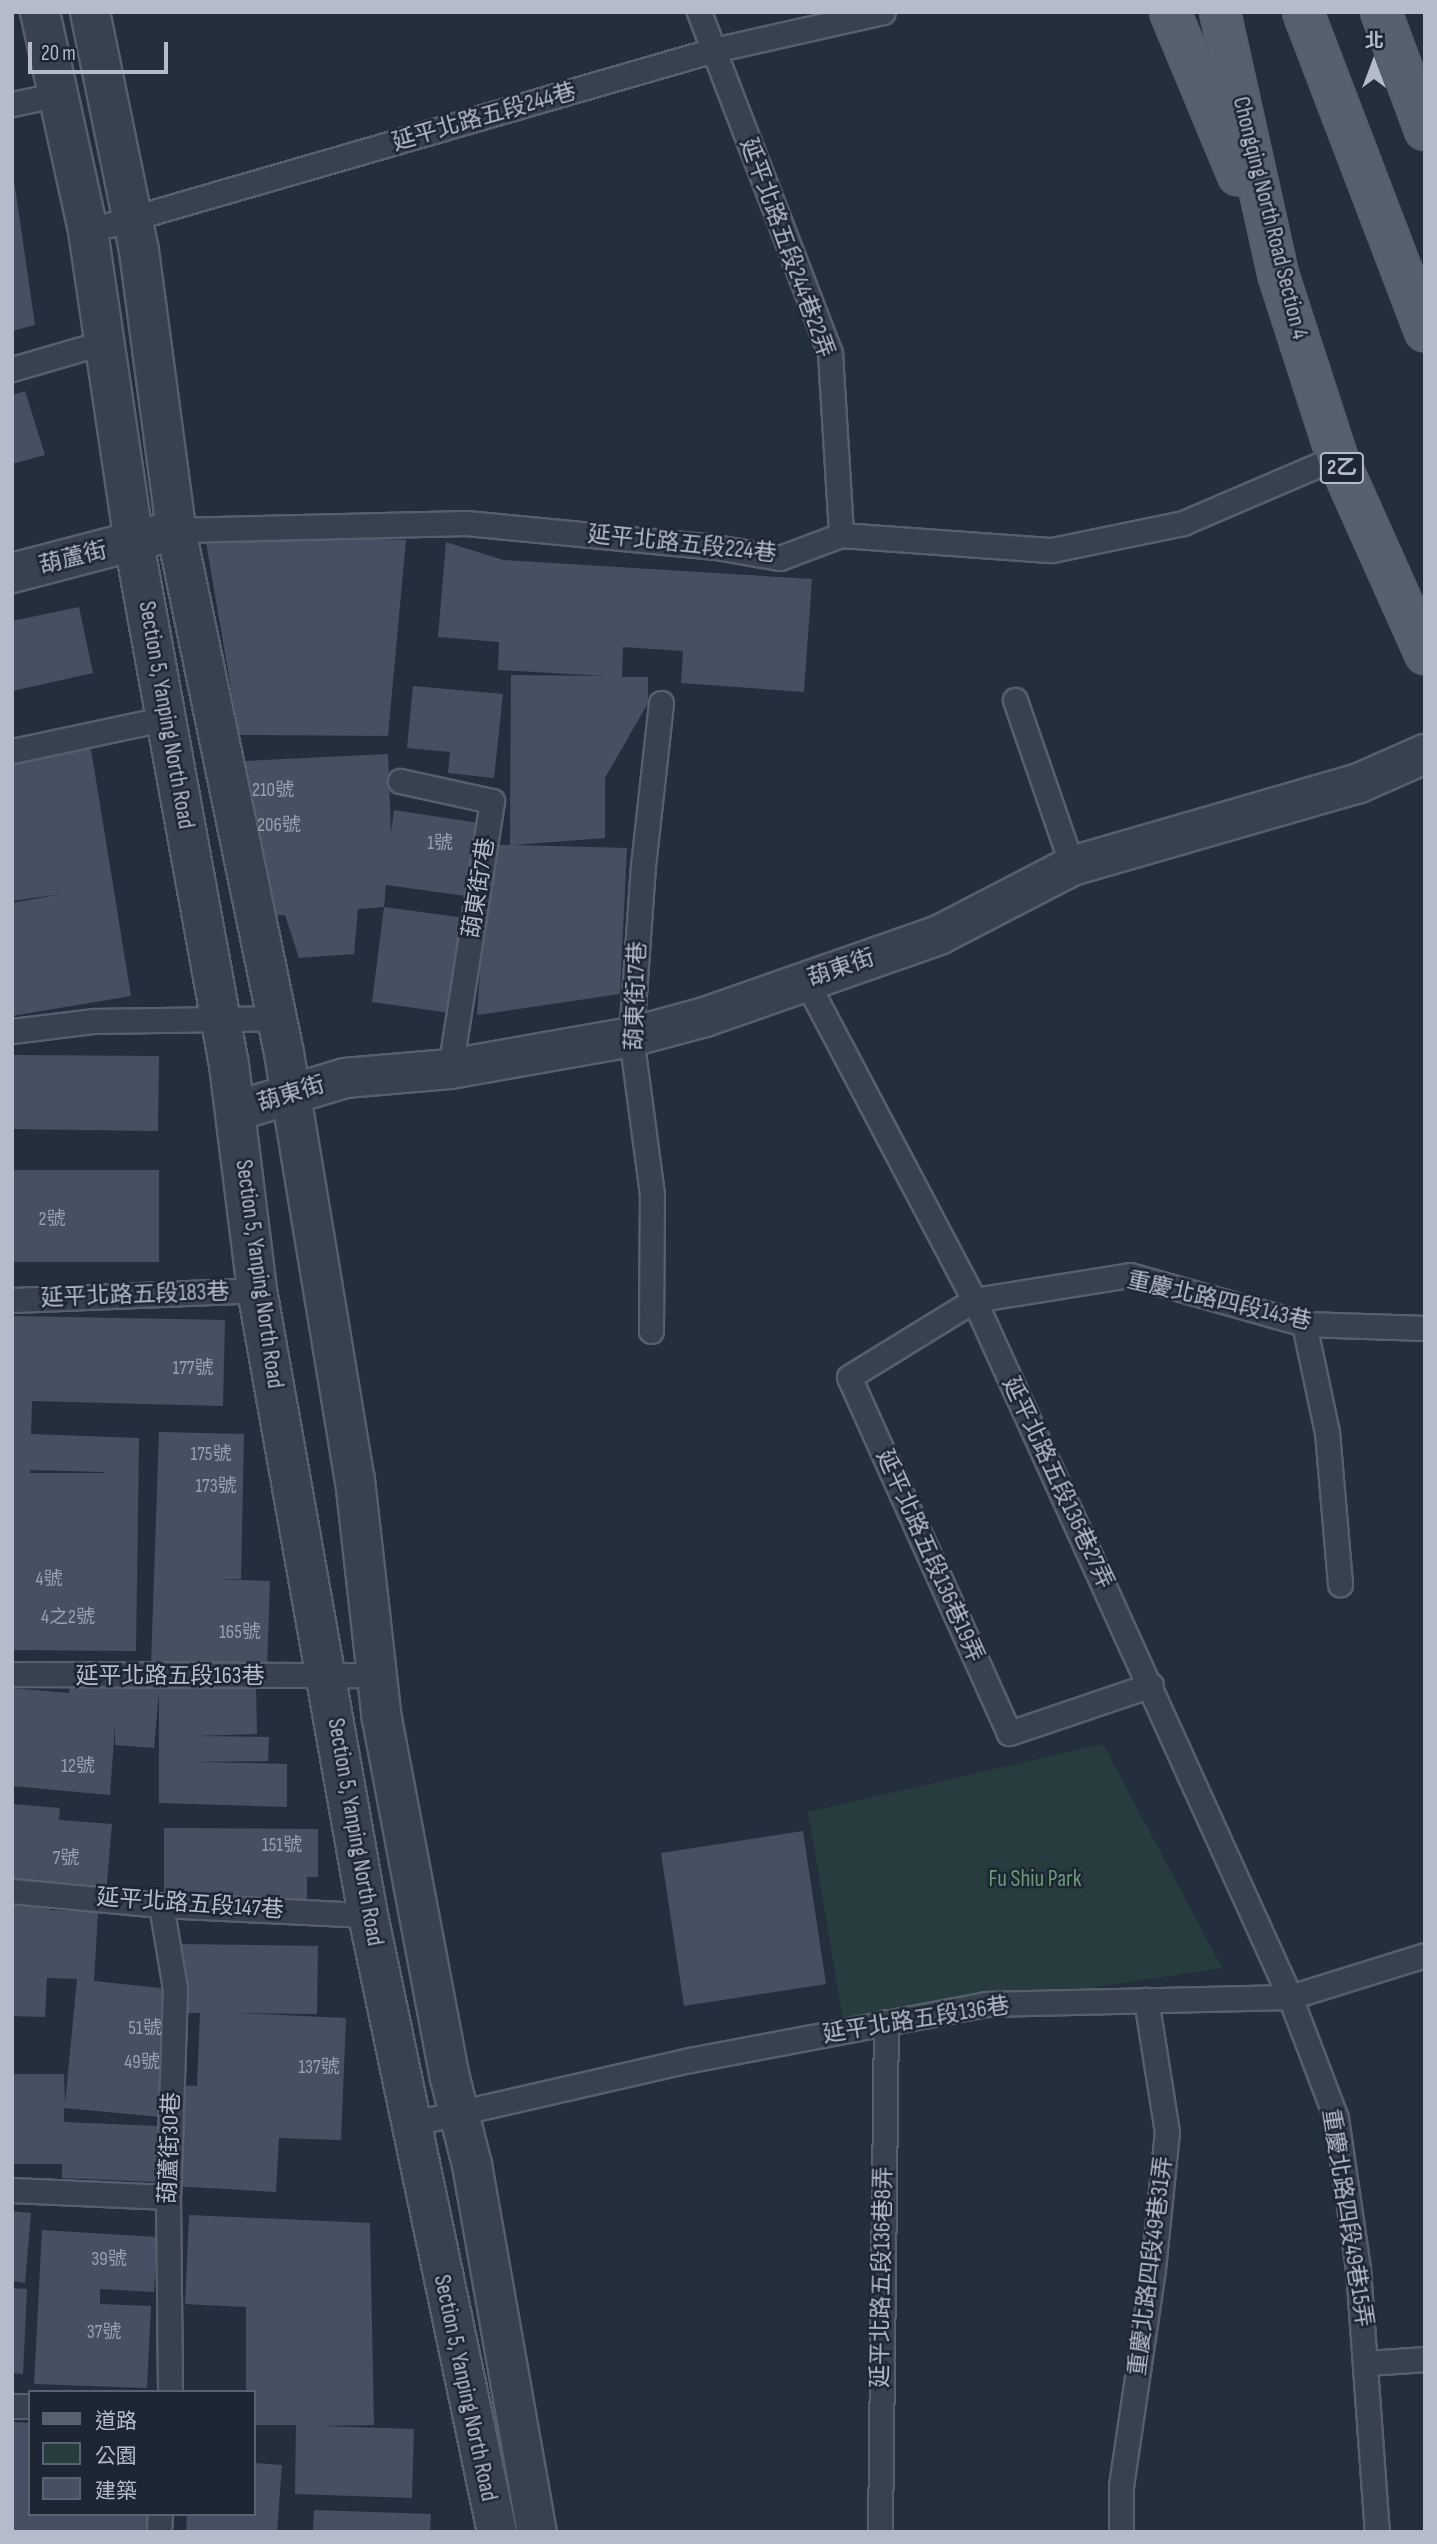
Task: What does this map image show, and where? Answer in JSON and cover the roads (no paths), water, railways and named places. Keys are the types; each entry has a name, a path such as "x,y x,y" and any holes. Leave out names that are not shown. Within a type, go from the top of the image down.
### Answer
{"main road":[{"path":"1170,12 1278,274"},
{"name":"Chongqing North Road Section 4","path":"1220,12 1278,274 1337,457 1425,654"},
{"path":"1303,12 1425,332"},
{"path":"1381,12 1417,92 1425,130"}],"street":[{"name":"Section 5, Yanping North Road","path":"40,12 88,231 134,543 222,1020 236,1111 257,1290 328,1676 368,1915 497,2532"},
{"path":"90,12 132,218 176,530 276,1018 355,1480 375,1675 418,1913 460,2113 537,2532"},
{"name":"葫蘆街","path":"12,573 176,530"},
{"name":"葫東街","path":"236,1111 345,1078 450,1069 631,1037 705,1017 805,979 939,935 1072,866 1357,784 1425,754"}],"lane":[{"name":"延平北路五段244巷22弄","path":"699,12 830,353 841,535"},
{"name":"延平北路五段244巷","path":"88,231 714,51 883,12"},
{"path":"12,104 59,94"},
{"path":"12,369 105,342"},
{"name":"延平北路五段224巷","path":"176,530 466,523 716,547 780,558 841,535 1052,550 1183,523 1337,457"},
{"path":"1015,700 1072,866"},
{"name":"葫東街17巷","path":"652,1331 652,1194 631,1037 661,703"},
{"path":"12,751 167,718"},
{"name":"葫東街7巷","path":"400,781 492,801 450,1069"},
{"name":"延平北路五段136巷27弄","path":"805,979 974,1300 1151,1685 1290,1997"},
{"path":"12,1031 94,1021 276,1018"},
{"name":"重慶北路四段143巷","path":"974,1300 1130,1275 1304,1324 1425,1328"},
{"name":"延平北路五段183巷","path":"12,1300 257,1290"},
{"name":"延平北路五段136巷19弄","path":"974,1300 849,1377 1009,1733 1151,1685"},
{"path":"1304,1324 1327,1433 1340,1584"},
{"name":"延平北路五段163巷","path":"12,1674 375,1675"},
{"name":"延平北路五段147巷","path":"12,1891 161,1905 368,1915"},
{"name":"葫蘆街30巷","path":"161,1905 175,1989 168,2197 170,2390"},
{"name":"延平北路五段136巷","path":"410,2124 690,2060 986,2004 1290,1997 1425,1955"},
{"name":"重慶北路四段49巷15弄","path":"1290,1997 1336,2118 1367,2363 1377,2532"},
{"name":"重慶北路四段49巷31弄","path":"1121,2532 1121,2486 1153,2269 1167,2132 1146,2000"},
{"name":"延平北路五段136巷8弄","path":"880,2532 886,2022"},
{"path":"12,2190 168,2197"},
{"path":"1367,2363 1425,2358"}],"park label":[{"name":"Fu Shiu Park","path":"1035,1879"}]}
